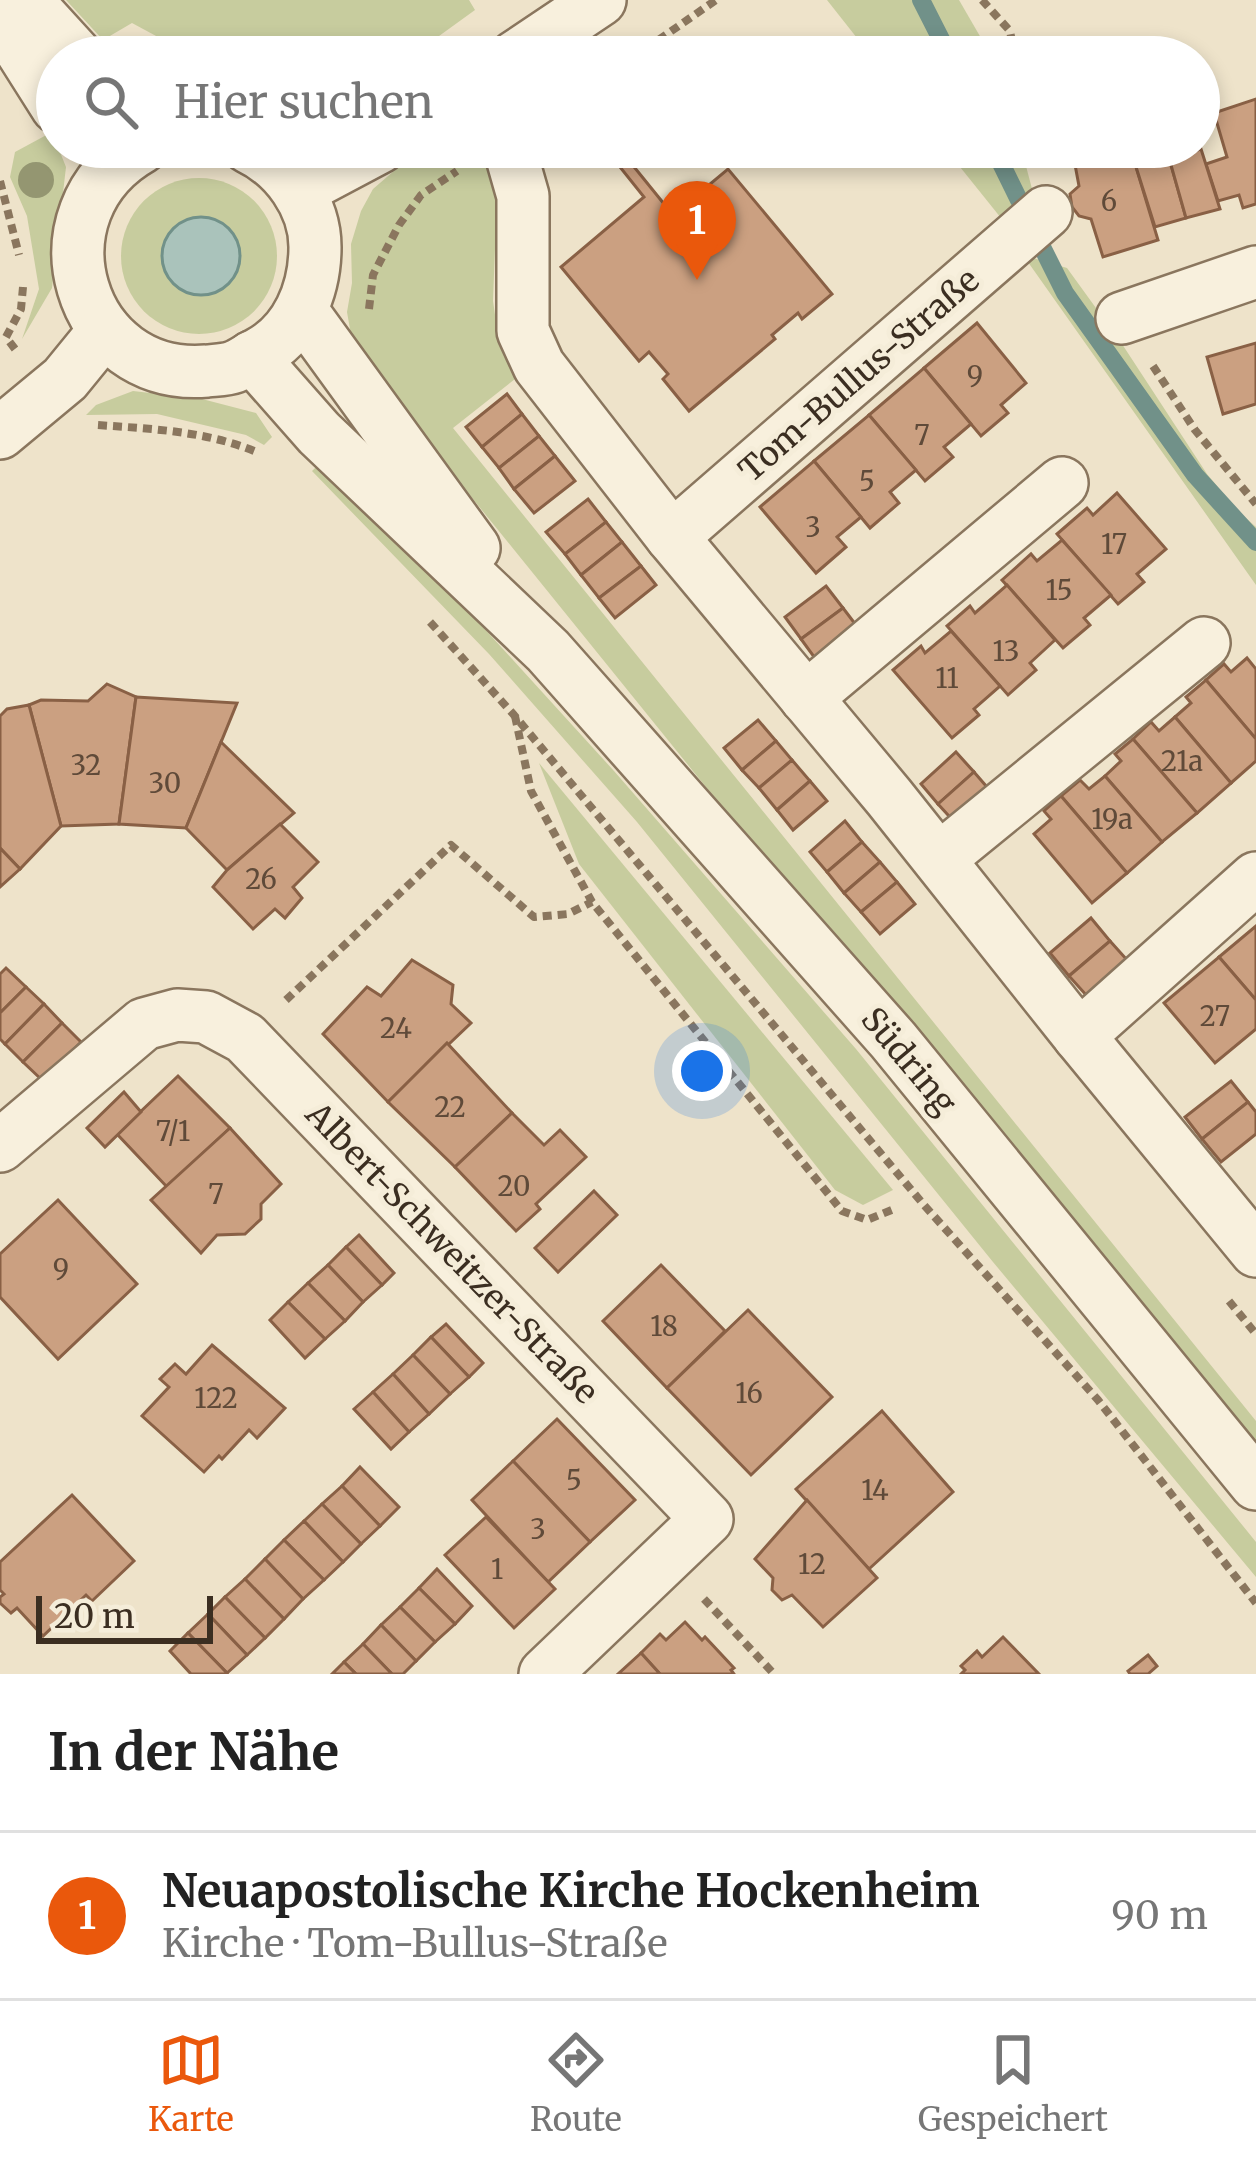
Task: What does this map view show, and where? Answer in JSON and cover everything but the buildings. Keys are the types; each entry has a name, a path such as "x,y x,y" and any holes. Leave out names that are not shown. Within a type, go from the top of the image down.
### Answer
{"street":[{"path":"26,0 59,36"},
{"path":"546,36 600,0"},
{"path":"0,17 36,74"},
{"path":"92,168 77,241 82,290 105,330 144,362 182,373 231,368 273,346 302,311 315,273 315,231 299,190 278,168"},
{"path":"299,190 340,168"},
{"path":"515,168 523,196 524,331 539,366 672,537 1256,1251"},
{"name":"Tom-Bullus-Straße","path":"672,537 1046,212"},
{"path":"1122,318 1256,272"},
{"name":"Südring","path":"302,311 548,651"},
{"path":"0,433 64,379 105,330"},
{"name":"Südring","path":"252,357 319,433 548,651 893,1040 1256,1484"},
{"path":"806,698 1062,483"},
{"path":"939,859 1204,643"},
{"path":"1079,1036 1256,878"},
{"name":"Albert-Schweitzer-Straße","path":"0,1146 144,1024 177,1015 206,1017 245,1038 707,1519 545,1674"}],"path":[{"path":"664,36 716,0"},
{"path":"982,0 1011,36"},
{"path":"369,317 373,274 399,226 422,195 458,171"},
{"path":"0,181 20,258"},
{"path":"6,337 21,309 24,276"},
{"path":"48,393 80,424 173,429 242,446 285,463 319,433"},
{"path":"894,1209 867,1220 842,1211 592,902 531,791 514,715 924,1205 1098,1400 1256,1604"},
{"path":"245,1038 451,845 534,917 568,914 592,902"},
{"path":"666,1558 774,1674"}],"green space":[{"path":"66,0 469,0 475,10 439,36 156,36 132,23 110,36 99,36"},
{"path":"827,0 959,0 980,36 855,36"},
{"path":"36,141 36,168 66,168 52,288 22,339 39,289 27,216 10,177 15,152"},
{"path":"397,168 499,168 506,197 495,249 493,301 499,342 515,379 453,428 1256,1421 1256,1467 354,352 347,312 351,244 373,189"},
{"path":"961,168 1027,168 1036,204 1013,233"},
{"path":"199,178 229,184 254,201 271,226 277,256 271,286 254,311 229,328 199,334 169,328 144,311 127,286 121,256 127,226 144,201 169,184"},
{"path":"1023,255 1067,268 1207,474 1256,527 1256,585"},
{"path":"133,391 202,399 256,413 272,437 264,445 246,435 157,414 86,415 96,405"},
{"path":"321,462 451,592 856,1049 1256,1542 1256,1577 993,1262 637,822 489,654 312,471"},
{"path":"539,763 893,1190 863,1205 835,1190 579,864"}],"water":[{"path":"201,217 228,229 240,256 228,283 201,295 174,283 162,256 174,229"}],"waterway":[{"path":"921,0 939,36"},
{"path":"1003,168 1019,200"},
{"path":"1043,249 1065,293 1195,475 1256,542"}],"place":[{"name":"Neuapostolische Kirche Hockenheim","path":"697,280"}]}
